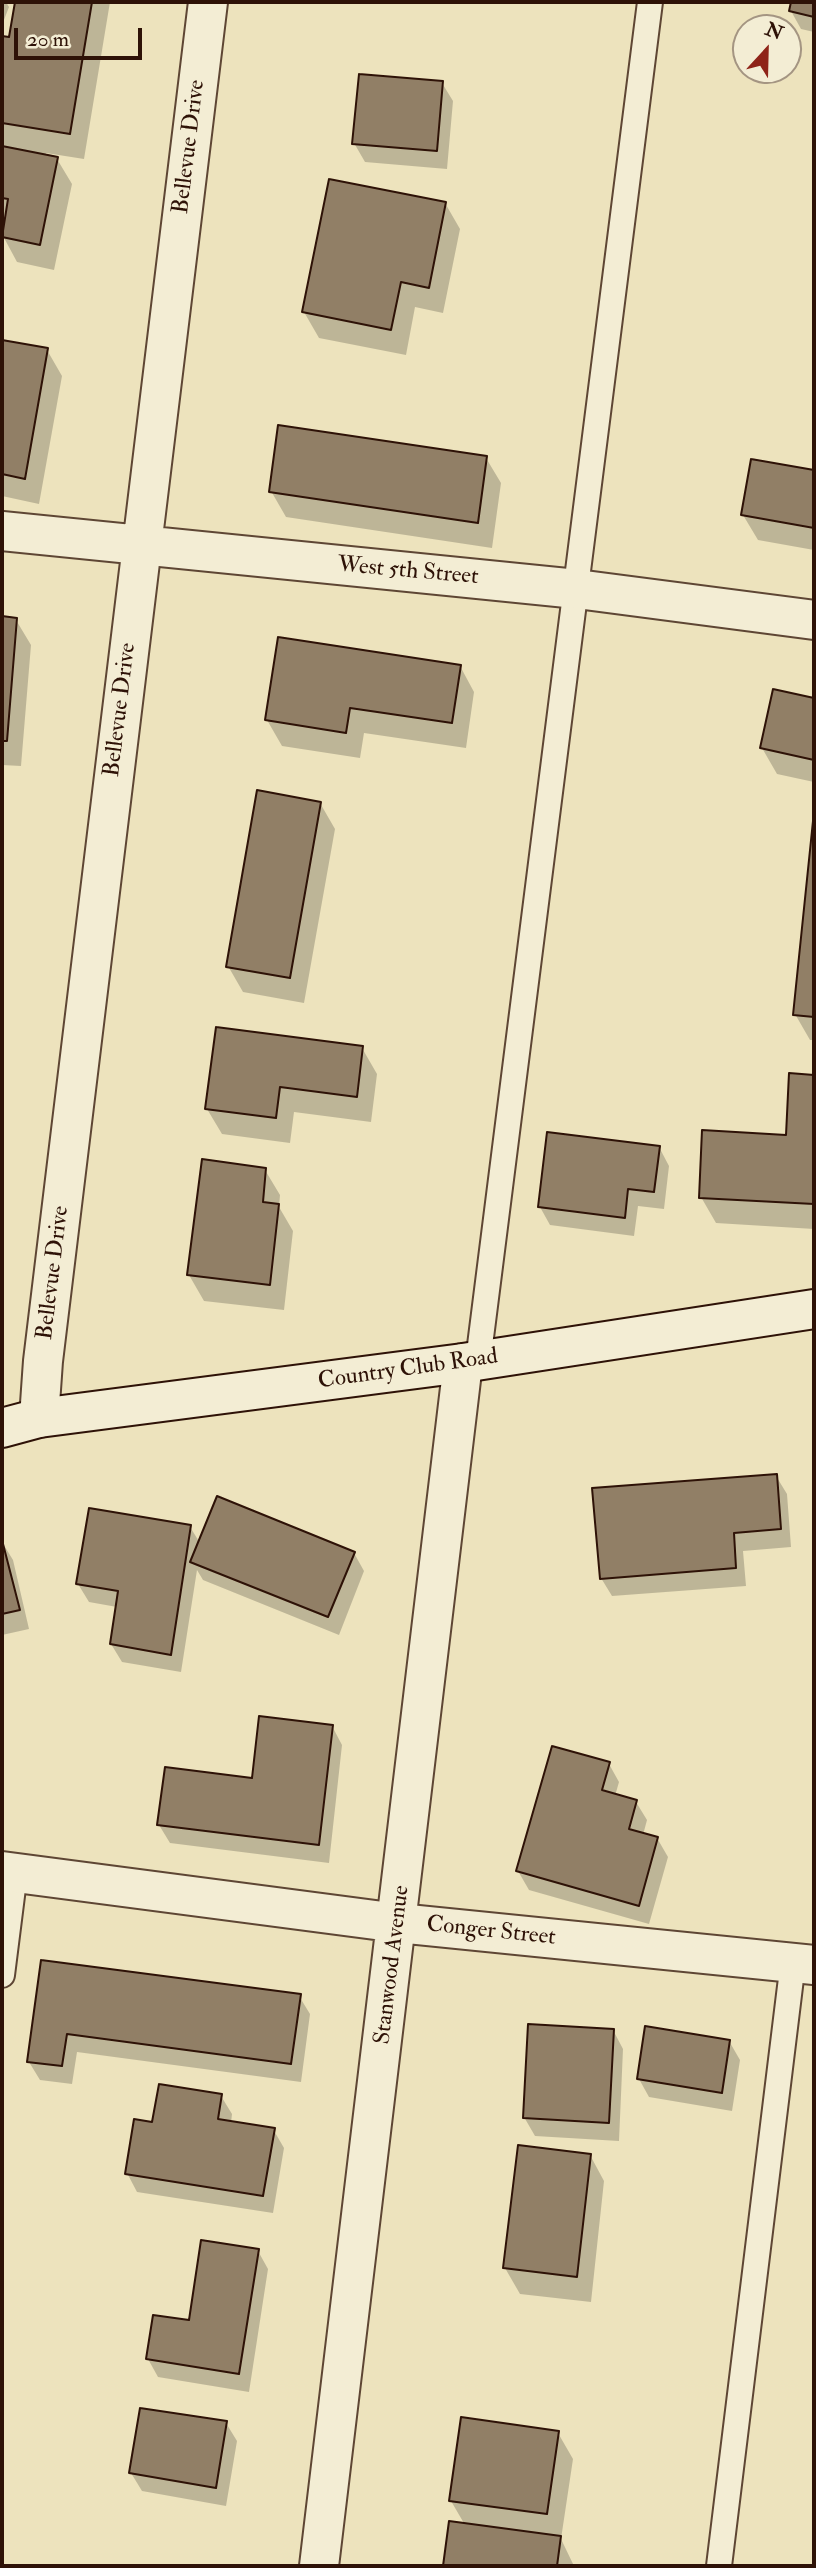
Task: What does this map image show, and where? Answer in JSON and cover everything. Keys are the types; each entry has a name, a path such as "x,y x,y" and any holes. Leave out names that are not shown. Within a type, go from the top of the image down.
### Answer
{"street":[{"name":"Bellevue Drive","path":"39,1418 45,1347 208,2"},
{"name":"West 5th Street","path":"2,531 577,589 814,620"},
{"name":"Country Club Road","path":"2,1428 39,1418 470,1362 814,1310"},
{"name":"Stanwood Avenue","path":"319,2566 470,1362"},
{"name":"Conger Street","path":"8,1871 398,1923 804,1964"}],"lane":[{"path":"470,1362 577,589 650,2"},
{"path":"2,1975 8,1871"},
{"path":"719,2566 804,1964"}],"building":[{"path":"15,2 92,2 70,134 2,123 2,36 9,37"},
{"path":"791,2 814,2 814,17 789,11"},
{"path":"359,74 443,81 437,151 352,144"},
{"path":"2,146 58,157 40,245 2,237 8,199 2,198"},
{"path":"329,179 446,202 429,288 401,282 391,330 302,312"},
{"path":"2,340 48,348 25,479 2,474"},
{"path":"278,425 487,456 478,523 269,492"},
{"path":"751,459 814,470 814,528 741,515"},
{"path":"2,616 17,618 7,741 2,741"},
{"path":"278,637 461,665 452,723 350,708 346,733 265,720"},
{"path":"773,689 814,698 814,760 760,748"},
{"path":"257,790 321,802 290,978 226,967"},
{"path":"814,822 814,1017 793,1015"},
{"path":"216,1027 363,1046 357,1097 280,1087 276,1118 205,1109"},
{"path":"789,1073 814,1075 814,1204 699,1198 702,1130 786,1135"},
{"path":"547,1132 660,1146 654,1192 628,1189 625,1218 538,1207"},
{"path":"202,1159 266,1168 263,1202 279,1204 270,1285 187,1275"},
{"path":"777,1474 781,1529 734,1533 736,1568 600,1579 592,1488"},
{"path":"217,1496 355,1552 328,1617 190,1562"},
{"path":"89,1508 191,1525 171,1655 110,1644 118,1591 76,1584"},
{"path":"2,1540 20,1610 2,1614"},
{"path":"259,1716 333,1725 319,1845 157,1825 165,1767 252,1778"},
{"path":"552,1746 610,1762 602,1790 637,1800 629,1829 658,1837 639,1906 516,1871"},
{"path":"41,1960 301,1994 291,2064 67,2034 62,2066 27,2062"},
{"path":"528,2024 614,2029 609,2123 523,2118"},
{"path":"645,2026 730,2040 722,2093 637,2079"},
{"path":"159,2084 222,2094 218,2119 275,2128 263,2196 125,2174 134,2119 152,2122"},
{"path":"518,2145 591,2154 577,2277 503,2268"},
{"path":"201,2240 259,2249 239,2374 146,2359 153,2315 189,2320"},
{"path":"140,2408 227,2421 216,2488 129,2473"},
{"path":"461,2417 559,2431 547,2514 449,2501"},
{"path":"449,2521 561,2536 557,2566 443,2566"}]}
